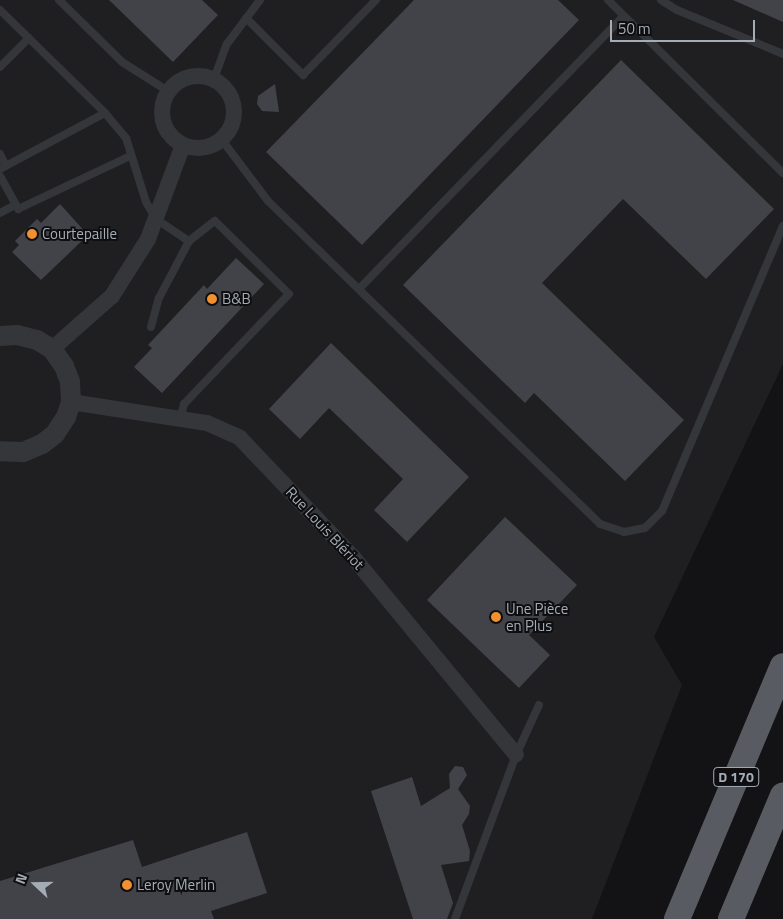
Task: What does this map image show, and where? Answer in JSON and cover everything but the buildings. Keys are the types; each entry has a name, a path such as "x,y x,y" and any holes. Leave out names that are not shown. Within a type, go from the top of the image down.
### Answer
{"highway":[{"name":"D 170","path":"677,919 783,666"},
{"path":"731,919 783,795"}],"street":[{"path":"194,75 214,79 230,92 235,112 234,122 222,140 203,148 183,145 171,135 163,122 162,111 168,91 175,84 194,75"},
{"path":"52,350 112,296 148,239 183,145"},
{"path":"0,451 23,452 42,444 55,434 66,417 71,402 70,382 64,366 52,350 37,340 2,333"},
{"name":"Rue Louis Blériot","path":"71,402 207,423 240,438 353,557 516,755"}],"lane":[{"path":"58,0 122,62 168,91"},
{"path":"214,79 226,44 260,0"},
{"path":"246,18 303,75 376,0"},
{"path":"608,0 783,174"},
{"path":"661,0 677,10 783,54"},
{"path":"0,10 105,114 126,138 130,156 146,202 156,219 189,241"},
{"path":"359,289 624,16"},
{"path":"0,67 28,38"},
{"path":"0,154 3,167 105,114"},
{"path":"222,140 268,201 600,524 624,532 645,528 662,511 783,226"},
{"path":"0,176 18,209 130,156"},
{"path":"0,213 16,205"},
{"path":"151,328 158,298 189,241 215,221 289,294 184,404 180,419"},
{"path":"455,919 516,755 539,705"}],"shaded area":[{"path":"0,0 783,0 783,364 654,637 682,685 592,919 0,919"}],"place":[{"name":"Courtepaille","path":"32,234"},
{"name":"B&B","path":"212,299"},
{"name":"Une Pièce en Plus","path":"496,617"},
{"name":"Leroy Merlin","path":"127,885"}]}
